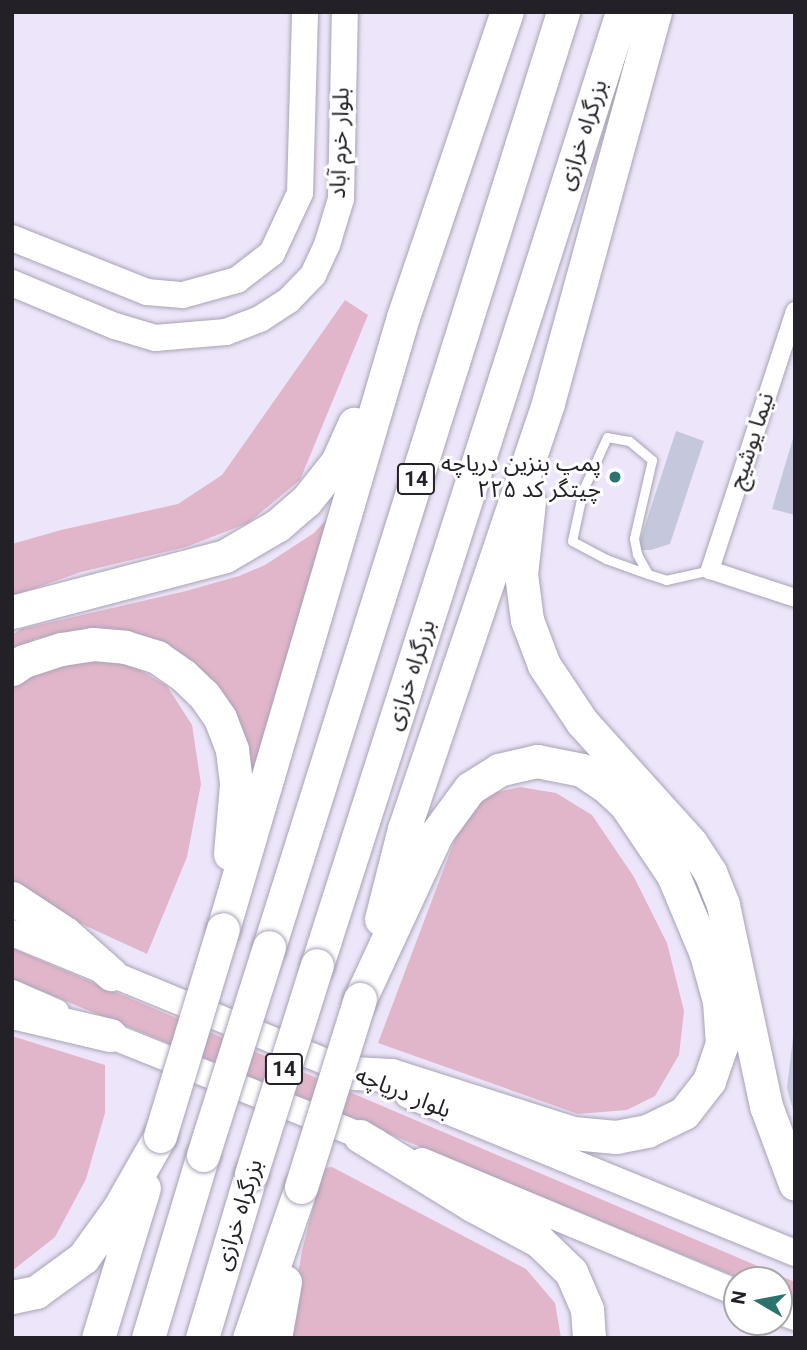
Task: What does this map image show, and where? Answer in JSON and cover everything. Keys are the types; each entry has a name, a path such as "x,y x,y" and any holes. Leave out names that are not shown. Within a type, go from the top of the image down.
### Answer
{"highway":[{"path":"97,1338 223,929 402,317 507,12"},
{"name":"14","path":"148,1338 203,1154 563,12"},
{"name":"بزرگراه خرازی","path":"202,1338 317,965 622,12"},
{"path":"249,1338 301,1187 360,999 404,829 548,403 655,12"},
{"path":"12,612 225,556 278,525 306,501 337,462 402,317"},
{"path":"548,403 524,524 521,574 527,620 544,666 582,722 691,843 710,872 726,918 766,1106 795,1184"},
{"path":"12,669 24,661 62,649 93,644 125,647 158,657 204,695 220,718 232,751 236,785 223,929"},
{"path":"353,1073 391,1075 573,1133 616,1137 647,1131 684,1113 709,1081 722,1044 719,1001 706,954 673,875 626,805 607,787 582,770 537,761 499,770 470,788 437,833 360,999"},
{"path":"12,898 65,933 111,974"},
{"path":"12,1012 110,1035"},
{"path":"12,1297 36,1292 83,1258 118,1208 160,1136"},
{"path":"360,1136 472,1205 539,1241 571,1272 587,1309 589,1338"},
{"path":"275,1338 301,1187"}],"main road":[{"name":"بلوار خرم آباد","path":"12,238 147,292 183,295 237,280 272,253 300,193 305,12"},
{"name":"بلوار خرم آباد","path":"12,283 116,326 155,338 226,332 260,319 289,300 313,275 327,245 341,199 345,12"},
{"name":"بلوار دریاچه","path":"12,933 795,1253"},
{"path":"12,993 723,1287"}],"street":[{"name":"نیما یوشیج","path":"710,570 789,350 795,311"},
{"path":"710,570 795,598"}],"lane":[{"path":"648,573 637,554 635,538 652,460 629,441 607,437 583,490 572,541 607,559 666,580 710,570"}],"shaded area":[{"path":"345,300 368,315 300,480 248,523 186,547 81,572 12,596 12,544 61,530 178,504 222,475"},
{"path":"347,497 239,845 229,715 87,629 35,639 12,653 12,635 21,629 186,591 239,576 265,565 314,533"},
{"path":"89,659 132,665 167,686 192,725 201,784 187,857 147,954 51,910 12,885 12,686 44,669"},
{"path":"520,787 556,793 592,815 634,877 667,943 684,1011 679,1055 655,1096 627,1110 578,1114 378,1043 466,810 489,794"},
{"path":"12,948 757,1266 723,1266 723,1271 12,979"},
{"path":"12,1036 105,1065 105,1113 86,1179 55,1237 12,1271"},
{"path":"332,1167 526,1269 555,1303 561,1338 287,1338 302,1251 323,1168"},
{"path":"793,1281 795,1282 795,1301 793,1300"}],"building":[{"path":"676,431 704,441 670,544 651,550 637,550"},
{"path":"795,436 795,515 772,509"},
{"path":"793,1037 795,1038 794,1114 787,1088"}],"place":[{"name":"پمپ بنزین دریاچه چیتگر کد ۲۲۵","path":"615,477"}]}
